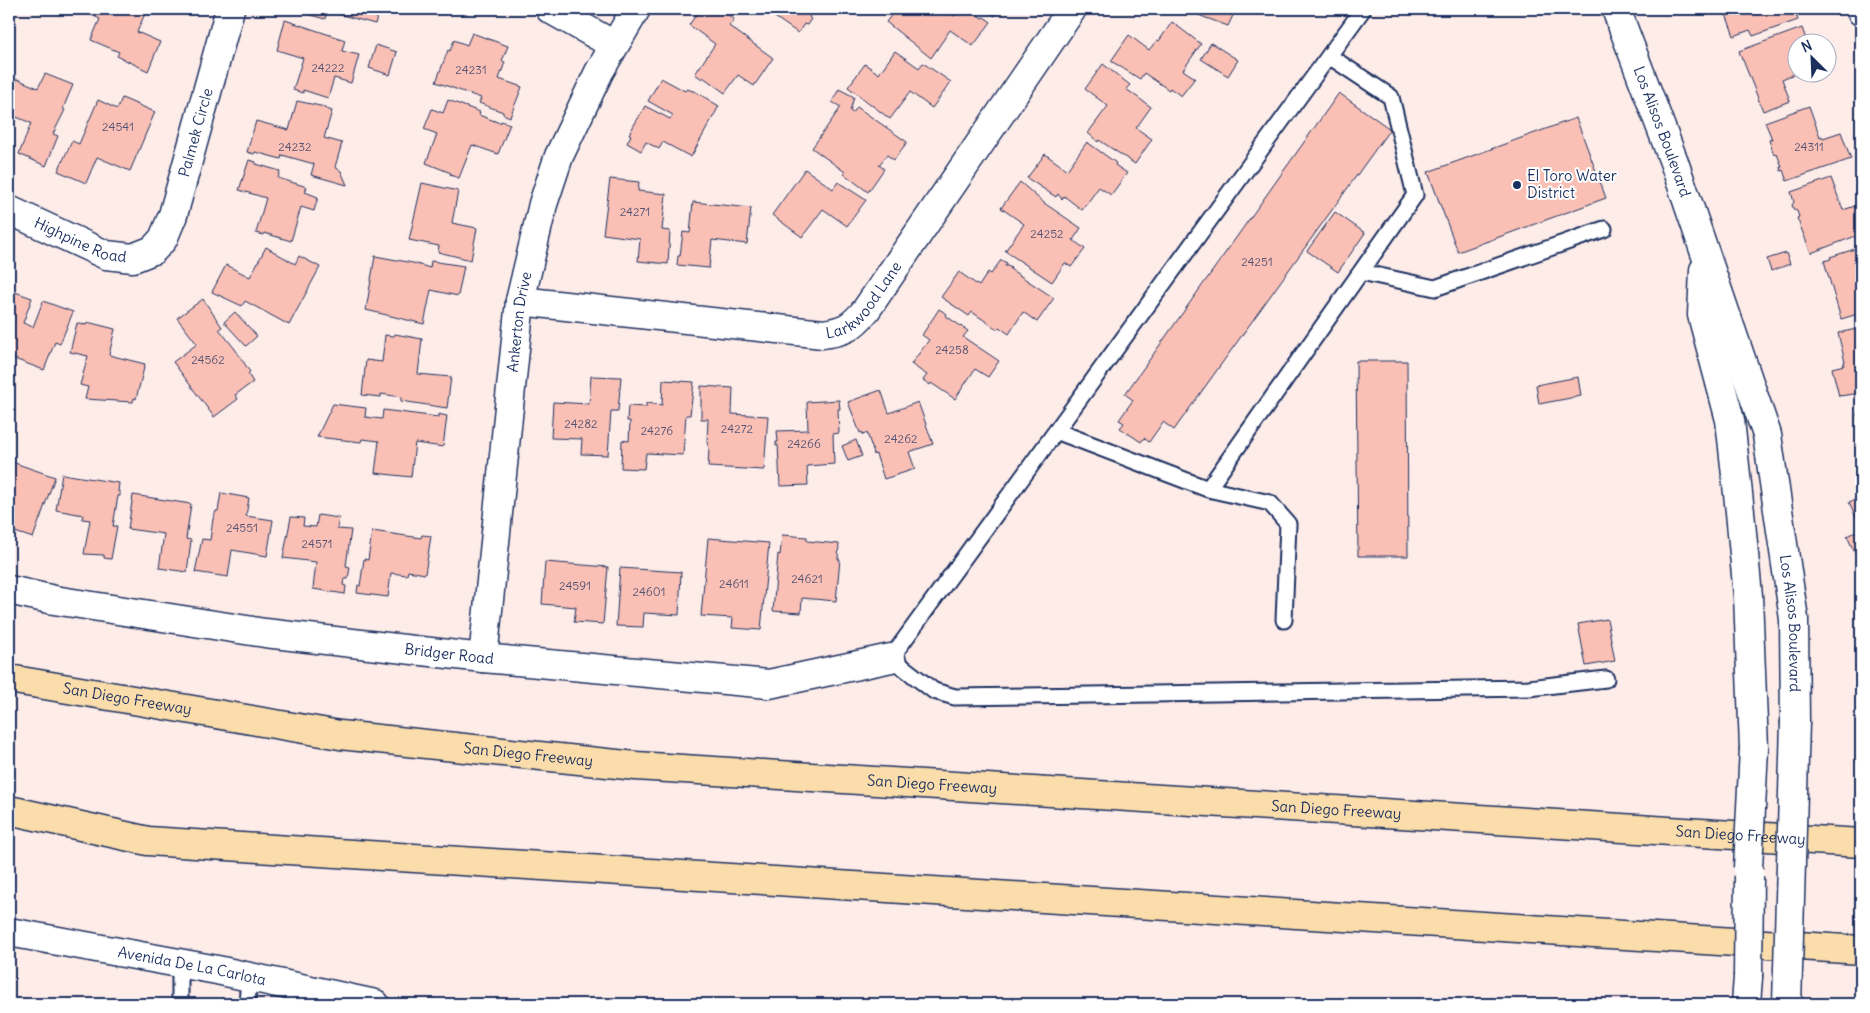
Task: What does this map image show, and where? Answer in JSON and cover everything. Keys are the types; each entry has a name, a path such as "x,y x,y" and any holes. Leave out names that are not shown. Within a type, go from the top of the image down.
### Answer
{"highway":[{"name":"San Diego Freeway","path":"9,679 340,736 636,766 1861,843"},
{"path":"9,810 148,841 1861,950"}],"street":[{"name":"Palmek Circle","path":"153,250 162,239 173,215 230,9"},
{"path":"550,9 614,45"},
{"name":"Ankerton Drive","path":"483,658 520,301 543,204 560,156 599,72 636,9"},
{"name":"Larkwood Lane","path":"520,301 823,334 842,331 856,323 866,310 1072,9"},
{"name":"Los Alisos Boulevard","path":"1616,9 1674,162 1767,435 1794,619 1795,722 1787,1004"},
{"name":"Highpine Road","path":"9,210 106,255 133,258 153,250"},
{"name":"Los Alisos Boulevard","path":"1705,256 1702,316 1730,420 1748,596 1754,748 1748,868 1748,977 1746,1004"},
{"name":"Bridger Road","path":"9,590 54,600 264,633 483,658 769,684 891,658"},
{"name":"Avenida De La Carlota","path":"9,932 180,963 375,1004"}],"lane":[{"path":"1363,9 891,658 934,691 955,697 1529,688 1606,679"},
{"path":"1208,489 1415,195 1391,97 1329,56"},
{"path":"1361,272 1435,288 1604,229"},
{"path":"1056,431 1208,489 1270,503 1288,524 1284,620"},
{"path":"180,963 180,1004"},
{"path":"247,1004 249,977"}],"building":[{"path":"87,9 147,9 137,32 160,42 148,71 117,56 119,52 91,40 100,19 85,12"},
{"path":"293,9 380,9 375,24 327,11 325,19"},
{"path":"700,9 719,9 734,19 729,26 773,58 754,86 738,75 725,93 703,77 702,79 695,74 715,44 689,25"},
{"path":"763,9 815,9 809,17 811,19 807,25 804,24 798,33"},
{"path":"896,9 944,9 954,16 959,9 969,9 991,22 973,46 950,30 931,58 886,22"},
{"path":"988,9 1000,9 995,16"},
{"path":"1182,9 1236,9 1228,26"},
{"path":"1724,9 1794,9 1798,20 1753,36 1750,30 1734,36"},
{"path":"285,20 345,40 342,51 359,55 351,83 334,78 328,98 303,90 303,93 293,90 303,58 277,50"},
{"path":"1172,22 1201,44 1183,70 1195,78 1181,96 1144,73 1140,79 1111,61 1129,35 1149,50 1157,40 1159,41"},
{"path":"1802,28 1803,32 1791,32"},
{"path":"472,33 508,46 502,61 505,62 499,79 522,87 510,117 503,114 503,112 479,103 481,98 436,82 448,50 450,51 454,40 467,45"},
{"path":"1788,33 1788,77 1782,79 1790,101 1763,111 1739,51"},
{"path":"1211,43 1238,60 1228,76 1201,59"},
{"path":"376,45 397,52 390,75 369,68"},
{"path":"895,51 919,68 923,63 951,82 932,108 910,92 890,119 848,87 865,64 879,74"},
{"path":"1103,64 1130,85 1126,89 1151,107 1136,128 1152,139 1135,164 1099,140 1098,142 1088,133 1108,106 1085,89"},
{"path":"45,74 73,85 63,109 65,110 53,134 58,136 46,166 19,154 31,123 9,114 9,99 17,79 38,88"},
{"path":"661,78 685,91 687,89 696,92 719,106 691,157 663,142 659,149 646,142 641,151 627,143 631,135 629,134 645,106 670,119 673,115 648,101"},
{"path":"839,89 854,97 850,111 853,113 857,107 907,142 894,160 887,155 879,165 884,169 868,192 844,174 845,172 812,148 841,107 832,102"},
{"path":"1339,93 1390,129 1174,430 1163,422 1149,442 1144,438 1141,442 1120,428 1124,423 1119,420 1133,400 1125,394"},
{"path":"122,98 155,112 130,171 97,157 86,183 58,171 72,141 79,144 98,100 117,109"},
{"path":"448,100 480,112 479,115 500,123 501,121 510,124 498,154 472,145 459,178 426,163 437,134 424,129 432,109 443,113"},
{"path":"297,101 325,107 332,111 324,138 342,143 335,167 341,171 347,185 311,175 314,164 282,155 281,159 255,152 254,154 247,152 256,121 289,130"},
{"path":"1809,106 1820,137 1822,136 1823,138 1841,132 1851,159 1787,181 1783,170 1781,171 1780,167 1782,167 1777,154 1774,155 1769,140 1772,139 1765,122"},
{"name":"El Toro Water District","path":"1576,118 1606,198 1458,252 1428,172"},
{"path":"1087,142 1127,173 1111,195 1099,187 1082,210 1064,196 1062,199 1058,194 1056,197 1027,178 1045,154 1067,170"},
{"path":"249,160 280,171 278,178 307,187 305,192 318,197 314,211 301,207 291,241 264,233 264,235 256,233 266,198 239,190"},
{"path":"805,169 833,189 838,182 866,200 847,226 823,209 802,237 772,215"},
{"path":"1831,178 1843,210 1861,204 1861,234 1811,253 1797,218 1799,217 1797,211 1794,210 1792,205 1794,202 1791,192"},
{"path":"610,179 639,182 638,191 666,194 662,230 670,231 668,264 638,261 640,239 603,234"},
{"path":"1020,182 1044,203 1081,228 1073,240 1085,249 1071,267 1065,263 1052,282 1005,251 1024,224 1001,208"},
{"path":"422,183 458,191 452,223 477,228 471,260 438,252 439,246 409,240"},
{"path":"693,202 751,208 747,244 712,240 709,268 677,265 683,232 690,233"},
{"path":"1335,212 1365,233 1338,272 1307,251"},
{"path":"266,247 295,264 299,256 320,267 289,325 245,301 242,306 212,292 226,265 250,277"},
{"path":"1861,247 1861,313 1841,319 1824,261 1831,259 1830,257"},
{"path":"1786,253 1790,264 1771,271 1767,259"},
{"path":"375,256 430,268 431,261 464,266 458,296 431,290 424,324 366,310"},
{"path":"1001,260 1007,263 1005,266 1008,266 1054,298 1037,322 1023,312 1009,334 999,327 997,329 972,312 969,316 941,297 959,272 979,286 988,272 991,274"},
{"path":"12,291 32,298 23,323 33,327 43,301 73,312 60,344 55,342 44,370 9,357 9,300"},
{"path":"203,299 222,327 219,329 250,372 248,374 253,382 235,395 238,399 214,417 173,362 197,344 177,318"},
{"path":"939,309 968,331 963,337 999,361 988,377 975,369 955,399 931,383 930,385 923,380 927,375 911,364 929,340 922,335"},
{"path":"235,312 257,336 246,346 224,322"},
{"path":"87,322 115,329 109,355 145,364 136,399 134,398 133,402 85,399 88,387 80,385 88,356 70,352 77,323 86,325"},
{"path":"1861,328 1861,393 1839,396 1832,368 1844,365 1845,362 1838,333"},
{"path":"395,334 422,339 418,374 451,377 447,408 401,401 401,397 381,394 381,397 362,395 366,360 382,362 385,335 394,336"},
{"path":"1356,361 1407,361 1408,556 1358,556"},
{"path":"591,376 621,377 618,411 611,411 608,455 581,454 582,439 551,438 553,402 589,404"},
{"path":"1578,377 1581,396 1539,404 1536,385"},
{"path":"663,380 694,382 690,415 686,415 683,455 646,453 644,469 621,468 622,440 629,441 630,421 627,421 628,406 646,407 646,403 662,405"},
{"path":"701,386 733,388 732,414 768,416 764,470 708,467 708,419 701,419"},
{"path":"881,390 889,413 918,402 933,444 909,452 915,469 884,479 867,433 863,435 862,432 860,433 848,402"},
{"path":"839,400 839,433 833,434 834,464 807,466 808,485 780,486 778,445 776,446 776,442 778,442 777,431 808,430 807,402"},
{"path":"333,404 366,408 365,417 382,419 383,410 438,417 438,414 447,416 443,447 415,443 411,477 375,473 379,441 362,439 361,442 317,437"},
{"path":"1861,412 1861,431 1857,414"},
{"path":"856,440 862,456 848,461 842,446"},
{"path":"9,461 55,477 33,538 9,530"},
{"path":"62,474 119,483 118,492 120,492 120,496 118,496 113,526 117,526 111,559 104,558 104,555 84,554 90,520 82,519 83,515 56,510"},
{"path":"221,493 249,498 246,516 273,520 267,556 232,550 228,577 195,572 202,539 210,540 213,519 216,511 218,511"},
{"path":"133,495 191,504 186,539 191,540 187,572 159,568 164,534 128,529"},
{"path":"1861,497 1861,528 1849,502"},
{"path":"318,515 339,518 337,529 351,530 346,566 350,567 348,579 344,579 343,585 346,586 345,594 313,589 316,562 283,558 291,517 304,518 303,526 316,527"},
{"path":"1861,529 1861,555 1857,558 1847,536"},
{"path":"372,531 421,538 422,535 431,536 425,574 408,571 407,575 391,573 388,597 357,593 358,585 360,586 364,559 368,560"},
{"path":"782,535 807,537 807,541 839,544 838,559 840,559 836,601 802,598 801,613 773,611 778,554 780,555"},
{"path":"708,538 769,543 761,630 732,628 733,618 701,616"},
{"path":"545,562 608,567 603,624 574,622 576,607 542,604"},
{"path":"620,568 681,572 679,615 644,613 643,627 616,626"},
{"path":"1607,619 1615,661 1586,666 1578,624"}],"place":[{"name":"El Toro Water District","path":"1517,185"}]}
